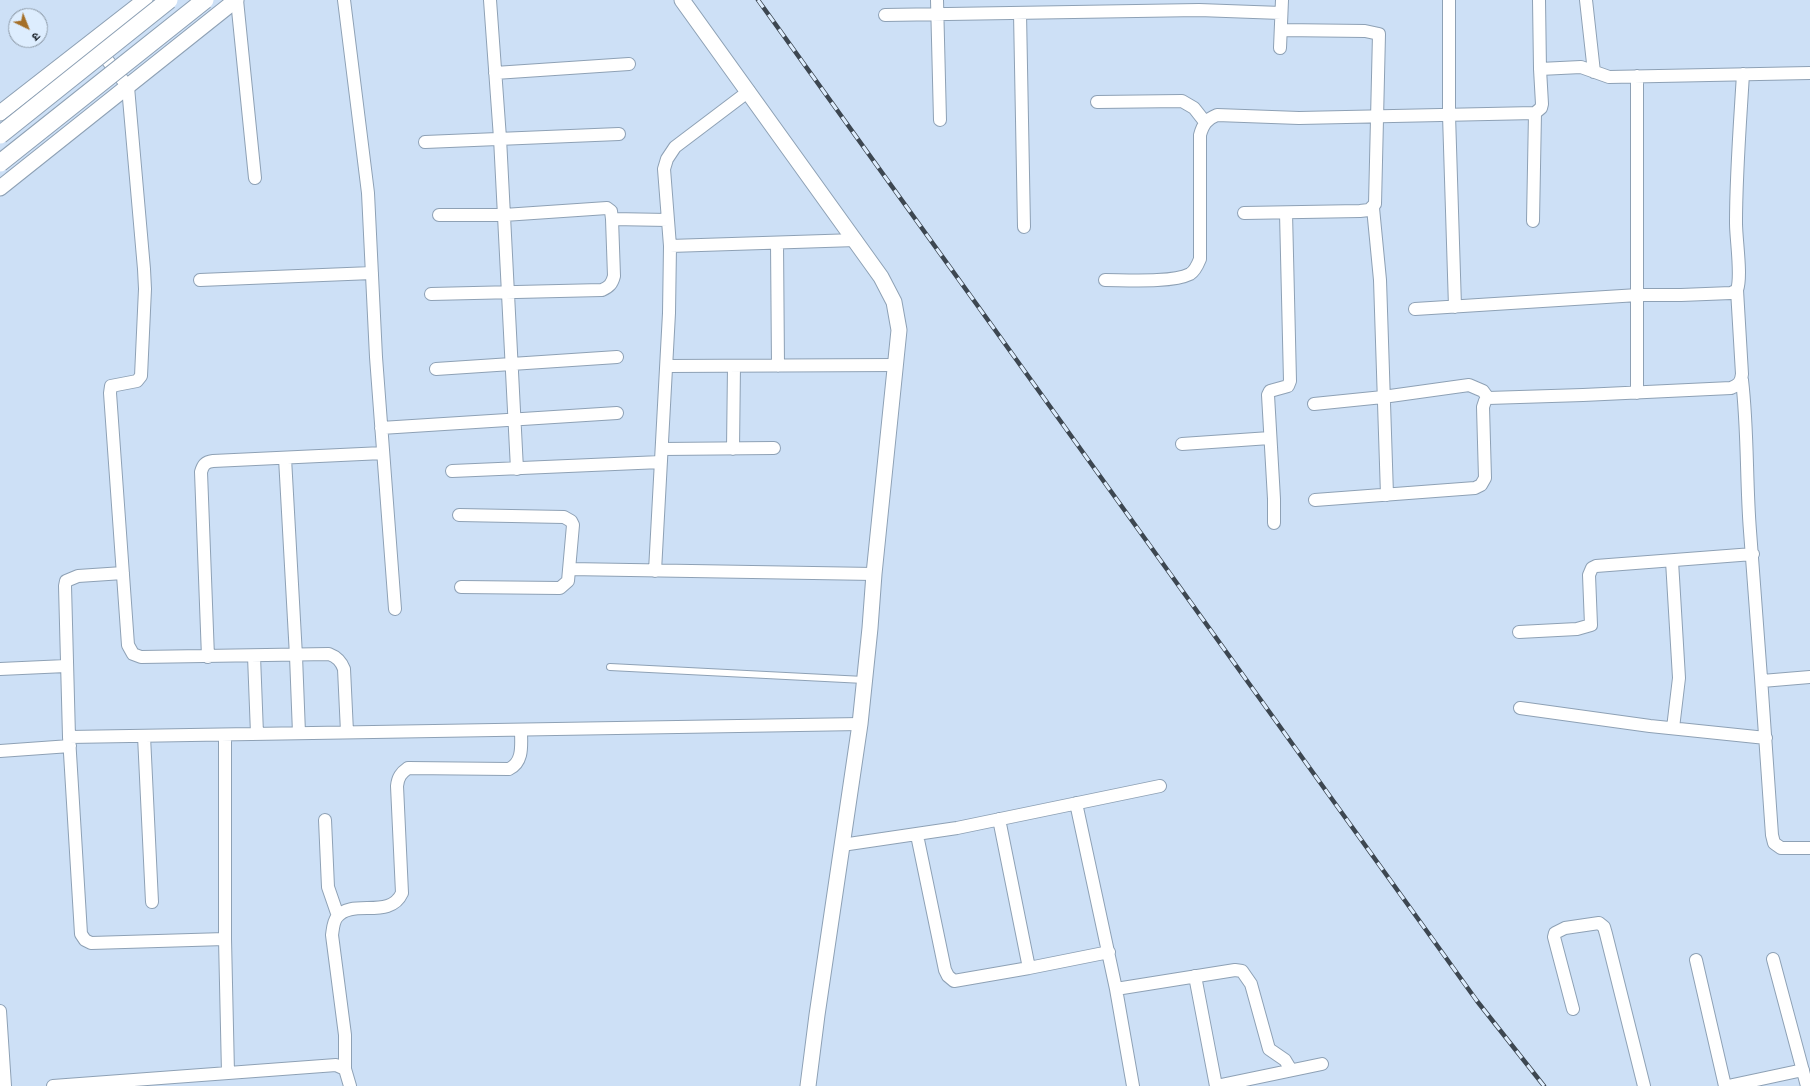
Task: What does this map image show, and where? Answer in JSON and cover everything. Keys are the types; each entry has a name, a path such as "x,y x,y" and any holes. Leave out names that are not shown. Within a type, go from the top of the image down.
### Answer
{"main road":[{"path":"0,135 169,0"},
{"path":"0,163 204,0"}],"street":[{"path":"0,114 145,0"},
{"path":"0,188 237,0"},
{"path":"237,0 255,178"},
{"path":"344,0 365,159 381,428 395,609"},
{"path":"490,0 500,138 517,468"},
{"path":"682,0 881,276 894,302 899,330 874,574 866,680 808,1086"},
{"path":"937,0 940,120"},
{"path":"1280,48 1282,0"},
{"path":"1449,0 1449,115 1455,307"},
{"path":"1105,280 1176,278 1191,274 1197,266 1200,259 1200,134 1205,122 1209,118 1217,115 1299,118 1535,113 1541,108 1542,104 1539,0"},
{"path":"1586,0 1594,72"},
{"path":"885,15 1199,10 1281,12"},
{"path":"1020,13 1024,227"},
{"path":"1281,30 1365,31 1379,34 1375,204 1373,208 1380,280 1387,495"},
{"path":"92,41 128,87 142,244 144,289 141,376 137,381 111,386 110,393 128,645 133,654 142,657 296,656 329,654 336,656 344,669 347,732"},
{"path":"495,74 629,64"},
{"path":"1540,69 1581,67 1609,77 1810,72"},
{"path":"1743,74 1736,197 1736,248 1740,284 1737,290 1752,554 1773,839 1776,846 1781,848 1810,848"},
{"path":"1637,76 1637,393"},
{"path":"655,571 667,366 670,246 664,169 667,158 675,147 688,135 749,91"},
{"path":"1097,102 1182,101 1194,108 1205,122"},
{"path":"1533,221 1535,113"},
{"path":"425,142 619,134"},
{"path":"431,294 602,290 608,287 614,276 612,218 610,211 607,208 504,215 439,215"},
{"path":"1244,213 1360,212 1373,208"},
{"path":"1274,523 1270,438 1270,391 1288,386 1290,381 1286,213"},
{"path":"612,218 668,220"},
{"path":"670,246 856,240"},
{"path":"777,243 778,366"},
{"path":"200,280 372,273"},
{"path":"1415,309 1638,295 1731,293 1737,290"},
{"path":"436,369 617,357"},
{"path":"667,366 896,366"},
{"path":"733,449 734,366"},
{"path":"1488,398 1730,388 1739,385 1742,380"},
{"path":"1314,404 1383,397 1469,385 1482,391 1488,398"},
{"path":"1315,500 1475,488 1481,485 1485,478 1483,408 1485,401 1488,398"},
{"path":"381,428 617,414"},
{"path":"1182,444 1270,438"},
{"path":"662,448 774,448"},
{"path":"208,657 201,472 203,466 207,462 213,461 383,453"},
{"path":"285,458 299,733"},
{"path":"452,471 661,462"},
{"path":"459,515 568,518 573,525 568,581 560,588 461,586"},
{"path":"1519,632 1578,629 1591,625 1589,575 1592,568 1596,566 1752,554"},
{"path":"1672,561 1679,678 1674,728"},
{"path":"569,569 874,574"},
{"path":"123,573 78,576 66,581 66,666 81,934 85,940 91,943 225,939"},
{"path":"254,656 257,734"},
{"path":"0,668 66,666"},
{"path":"1762,681 1810,677"},
{"path":"1520,708 1674,728 1766,738"},
{"path":"0,751 70,742 144,736 860,724"},
{"path":"350,1086 345,1069 345,1035 332,935 334,924 338,916 346,911 392,906 399,900 402,893 397,786 398,778 402,772 408,768 509,769 516,766 520,758 521,730"},
{"path":"225,735 225,939 228,1073"},
{"path":"144,736 152,902"},
{"path":"842,845 917,835 1160,786"},
{"path":"1076,803 1109,952 1133,1086"},
{"path":"999,819 1029,968"},
{"path":"325,820 328,887 338,916"},
{"path":"917,835 948,976 954,981 961,981 1109,952"},
{"path":"1573,1009 1554,937 1555,933 1564,928 1599,924 1604,927 1606,934 1644,1086"},
{"path":"1774,959 1807,1086"},
{"path":"1696,960 1725,1086"},
{"path":"1116,989 1235,970 1242,972 1251,984 1269,1049 1285,1060 1291,1070"},
{"path":"1195,976 1216,1086 1322,1064"},
{"path":"0,1011 5,1086"},
{"path":"53,1086 336,1065 345,1069"},
{"path":"1728,1086 1802,1070"}],"lane":[{"path":"610,667 866,680"}],"railway":[{"path":"758,0 1477,1001 1544,1086"}]}
